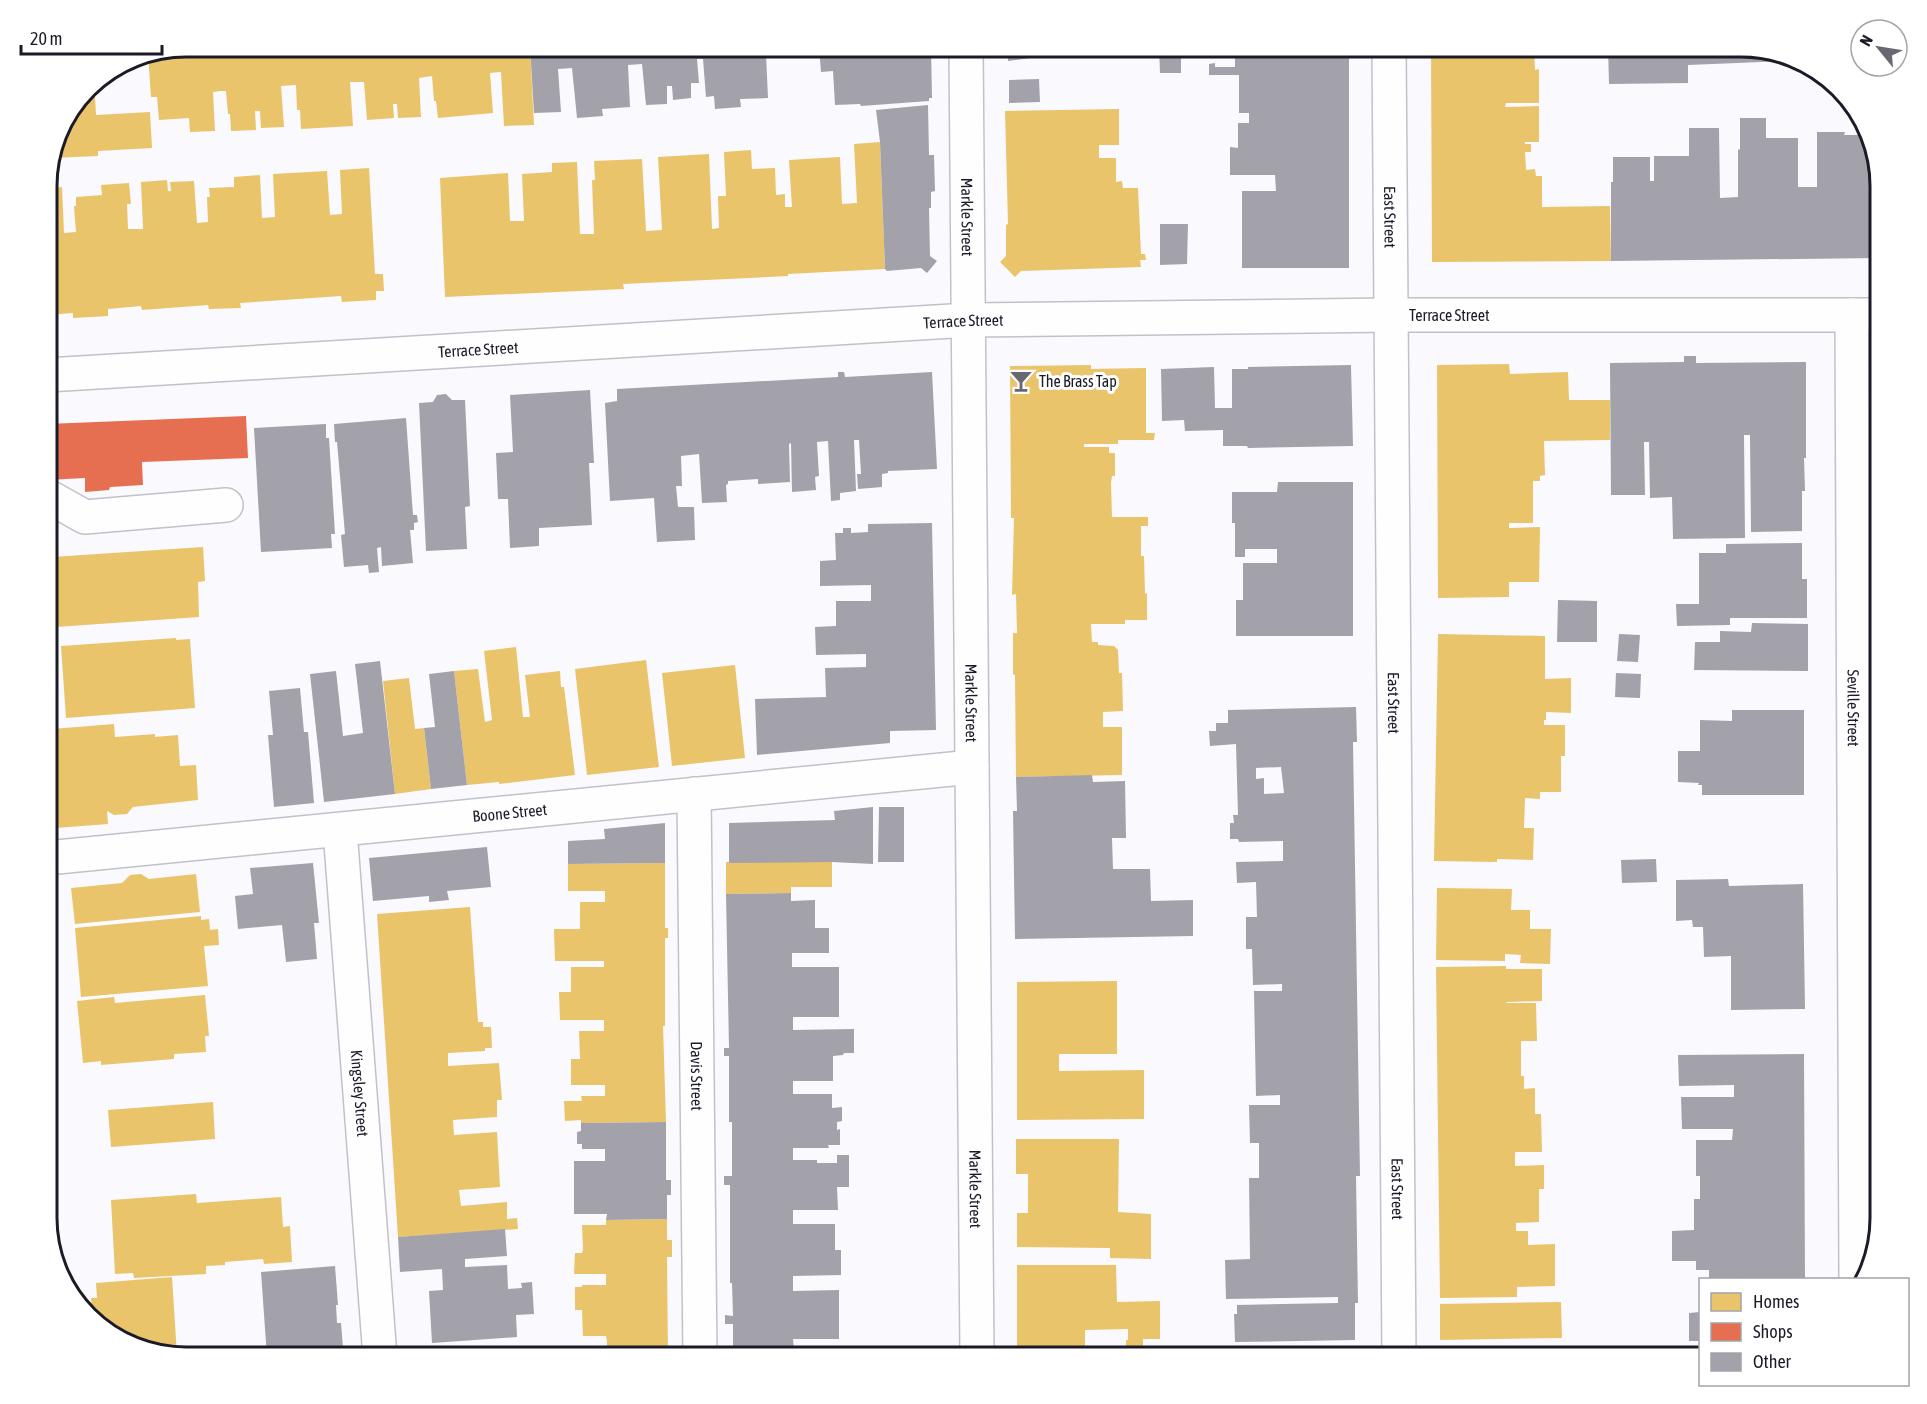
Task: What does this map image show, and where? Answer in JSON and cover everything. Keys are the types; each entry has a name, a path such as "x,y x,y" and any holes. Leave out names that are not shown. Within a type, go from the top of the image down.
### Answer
{"street":[{"name":"Markle Street","path":"966,57 977,1347"},
{"name":"East Street","path":"1389,57 1399,1347"},
{"name":"Terrace Street","path":"57,374 969,320 1391,315 1866,315"},
{"name":"Seville Street","path":"1856,1275 1866,315"},
{"path":"57,501 85,517 226,505"},
{"name":"Boone Street","path":"57,857 972,767"},
{"name":"Davis Street","path":"694,794 700,1347"},
{"name":"Kingsley Street","path":"340,830 379,1347"}],"building: Homes":[{"path":"178,57 531,57 534,125 504,126 501,72 490,73 493,113 438,118 432,76 419,78 421,117 398,118 397,104 393,104 394,118 367,120 364,82 350,82 353,126 301,129 300,110 297,110 296,85 281,86 284,127 261,128 260,111 255,111 256,130 231,131 226,91 213,92 215,131 190,132 189,118 159,120 157,97 151,97 149,63"},
{"path":"1431,57 1534,57 1535,70 1539,69 1539,103 1506,103 1505,107 1539,106 1539,142 1525,142 1525,144 1531,144 1531,152 1525,152 1526,170 1535,169 1536,176 1542,176 1542,207 1610,206 1611,261 1432,262"},
{"path":"95,95 96,115 150,112 152,148 98,151 98,156 60,158 70,129"},
{"path":"1119,109 1119,145 1099,145 1099,158 1116,158 1116,182 1122,181 1123,188 1138,188 1141,254 1145,254 1146,260 1140,260 1141,267 1021,271 1015,277 1000,262 1006,256 1006,225 1008,224 1005,111"},
{"path":"880,142 885,269 623,284 624,289 445,297 440,178 508,173 510,221 524,221 522,174 552,172 552,163 577,162 580,234 594,234 592,180 595,180 594,161 642,159 646,231 662,230 658,157 709,154 712,229 719,228 718,196 726,196 724,152 751,150 752,169 775,168 776,195 785,194 785,207 792,207 789,160 840,157 842,204 857,203 854,144"},
{"path":"369,168 375,274 383,274 384,291 376,291 376,300 342,302 341,296 240,303 241,308 209,309 208,305 142,310 141,306 108,309 108,316 73,318 73,313 57,314 57,187 62,187 64,233 76,232 74,206 76,206 76,197 102,195 101,185 129,183 131,204 127,204 128,229 143,229 141,182 167,180 168,191 171,191 170,182 194,181 197,223 208,222 209,188 234,187 234,177 260,175 262,218 275,217 273,174 327,171 330,215 342,214 340,170"},
{"path":"1509,364 1510,374 1568,372 1569,400 1610,400 1610,440 1544,441 1545,475 1540,476 1540,481 1533,481 1533,523 1509,523 1509,528 1540,527 1539,582 1509,582 1509,597 1438,598 1437,365"},
{"path":"1091,365 1091,369 1146,368 1146,433 1155,433 1154,440 1118,440 1118,444 1084,444 1084,447 1109,447 1109,453 1115,453 1115,476 1112,476 1111,483 1112,517 1148,517 1148,526 1141,526 1141,556 1144,556 1147,620 1125,620 1125,624 1091,624 1092,642 1098,642 1098,645 1114,646 1118,650 1119,673 1122,673 1123,711 1103,712 1103,727 1122,727 1122,775 1016,777 1013,633 1017,633 1016,594 1012,595 1014,518 1011,518 1010,366"},
{"path":"203,547 205,581 198,582 199,617 57,627 57,557"},
{"path":"1438,634 1545,636 1545,679 1571,678 1571,713 1546,712 1546,720 1544,720 1544,725 1565,725 1565,756 1561,756 1561,792 1540,792 1540,799 1525,798 1524,828 1534,828 1533,860 1434,861"},
{"path":"176,638 176,640 190,639 195,708 66,718 61,646"},
{"path":"516,647 523,717 530,717 525,675 560,671 575,775 499,784 499,782 467,785 454,671 478,669 485,722 492,720 484,651"},
{"path":"646,660 659,767 587,775 575,669"},
{"path":"735,665 745,758 672,766 662,673"},
{"path":"409,678 415,729 424,728 431,789 395,794 383,681"},
{"path":"114,724 115,737 178,735 180,766 196,765 198,800 133,807 127,814 114,815 107,811 108,824 57,828 57,729"},
{"path":"726,862 832,862 832,887 791,887 791,893 726,894"},
{"path":"665,863 665,928 668,928 668,938 665,938 665,1026 663,1026 666,1122 581,1123 581,1120 565,1121 564,1101 582,1101 581,1096 605,1096 605,1085 571,1085 571,1059 580,1059 579,1031 604,1031 604,1020 560,1020 559,992 571,992 571,967 604,967 604,961 555,961 554,929 580,929 580,902 605,902 605,891 568,891 568,864"},
{"path":"141,874 149,879 196,874 200,912 75,924 71,888 122,883 130,875"},
{"path":"1437,888 1512,889 1511,910 1530,910 1530,929 1551,929 1550,964 1520,963 1521,955 1505,954 1505,961 1436,960"},
{"path":"470,907 478,1022 483,1022 483,1027 491,1027 492,1048 485,1048 485,1051 448,1053 448,1066 499,1063 502,1100 497,1100 497,1117 453,1120 454,1135 497,1132 500,1187 459,1190 461,1206 507,1202 507,1219 517,1218 518,1229 398,1237 377,914"},
{"path":"201,916 201,920 209,919 210,930 218,929 219,945 204,946 208,986 81,997 75,928"},
{"path":"1506,966 1506,969 1542,969 1542,1001 1506,1002 1536,1003 1537,1041 1521,1041 1521,1076 1524,1076 1524,1089 1535,1088 1535,1114 1541,1114 1542,1152 1515,1152 1515,1166 1544,1165 1544,1189 1539,1189 1539,1222 1516,1223 1516,1231 1528,1231 1528,1245 1555,1244 1555,1286 1517,1287 1517,1297 1440,1298 1436,967"},
{"path":"1117,981 1117,1054 1059,1054 1059,1071 1144,1070 1144,1119 1017,1120 1017,982"},
{"path":"205,995 209,1036 205,1036 206,1052 174,1054 174,1059 101,1065 101,1061 83,1063 77,1001 114,997 115,1003"},
{"path":"213,1102 215,1139 111,1147 108,1110"},
{"path":"1016,1139 1119,1139 1118,1212 1151,1214 1151,1259 1110,1258 1110,1248 1017,1247 1017,1213 1028,1213 1028,1174 1016,1174"},
{"path":"196,1194 197,1203 281,1197 283,1227 290,1226 292,1262 264,1264 263,1259 225,1262 225,1265 206,1266 206,1274 134,1278 133,1273 115,1274 111,1200"},
{"path":"667,1219 667,1240 672,1240 672,1257 667,1257 668,1347 582,1347 607,1346 606,1336 583,1336 582,1310 575,1310 575,1287 606,1285 606,1274 574,1274 575,1253 582,1253 583,1249 582,1225 606,1225 606,1220"},
{"path":"1017,1265 1116,1265 1117,1302 1160,1301 1160,1339 1143,1339 1143,1347 1085,1347 1017,1347","holes":["1128,1329 1128,1340 1126,1340 1126,1346 1085,1347 1085,1330"]},
{"path":"172,1277 176,1347 161,1345 129,1334 107,1320 92,1306 91,1298 97,1298 96,1283"},
{"path":"1561,1302 1562,1338 1440,1340 1440,1304"}],"building: Shops":[{"path":"246,416 248,458 142,462 143,485 110,487 109,490 85,492 85,478 57,479 57,424"}],"building: Other":[{"path":"531,57 766,57 768,98 740,99 741,107 715,109 714,96 706,97 703,59 697,59 699,83 691,83 691,98 673,100 672,86 667,86 667,104 646,105 642,64 628,65 630,107 602,109 603,116 577,118 572,68 558,69 561,112 534,113"},
{"path":"820,57 931,57 932,98 929,98 929,101 861,106 860,104 835,105 833,71 821,72"},
{"path":"1008,57 1037,57 1008,61"},
{"path":"1159,57 1181,57 1181,73 1160,73"},
{"path":"1235,57 1349,57 1349,268 1242,268 1242,191 1276,191 1275,175 1230,175 1230,147 1238,148 1238,123 1249,123 1249,113 1239,113 1239,75 1209,75 1209,64 1215,63 1215,67 1235,67"},
{"path":"1608,57 1741,57 1774,61 1688,65 1688,83 1609,84"},
{"path":"1039,79 1040,102 1009,103 1009,80"},
{"path":"928,105 929,155 934,155 935,191 931,192 931,208 929,208 930,256 937,261 927,273 921,268 887,271 885,269 880,142 876,110"},
{"path":"1740,118 1766,118 1766,138 1798,138 1798,187 1817,187 1817,132 1845,132 1844,135 1859,135 1869,169 1870,258 1611,261 1613,157 1650,157 1650,181 1654,181 1654,156 1689,156 1689,128 1719,128 1720,198 1738,197 1738,150 1740,149"},
{"path":"1160,224 1188,224 1187,264 1160,265"},
{"path":"1684,356 1696,356 1696,363 1806,362 1806,458 1804,458 1805,491 1802,491 1802,531 1751,532 1750,435 1744,435 1745,538 1673,539 1672,497 1650,498 1649,442 1644,442 1645,495 1611,495 1610,363 1684,362"},
{"path":"1351,365 1353,446 1248,448 1247,446 1223,446 1223,430 1185,431 1184,420 1162,421 1161,369 1214,367 1215,408 1232,408 1232,369"},
{"path":"838,372 844,372 845,377 932,372 937,469 888,471 882,474 882,487 858,489 857,474 861,474 859,440 854,440 856,491 840,493 840,500 831,501 828,441 817,442 819,476 815,477 816,490 792,492 791,443 789,444 790,482 758,484 758,479 728,481 726,485 727,502 702,503 699,454 681,456 682,486 676,486 678,507 694,507 695,540 657,542 654,498 610,501 605,403 617,401 617,389 838,377"},
{"path":"590,390 594,463 589,463 592,525 539,528 539,546 510,548 508,499 498,499 496,453 513,452 510,395"},
{"path":"446,394 452,400 465,400 470,506 465,507 467,549 426,551 419,403 433,402 437,395"},
{"path":"406,418 413,515 417,515 418,522 414,523 414,530 410,530 413,563 382,566 381,547 377,548 379,572 369,573 368,565 344,567 341,535 345,534 334,424"},
{"path":"326,424 326,438 329,438 335,534 331,534 332,548 261,552 254,428"},
{"path":"1278,482 1353,482 1353,636 1236,636 1236,600 1243,600 1243,563 1277,563 1277,549 1245,549 1245,557 1235,557 1232,492 1277,492"},
{"path":"932,523 936,730 890,731 890,743 757,755 755,699 826,697 825,668 866,667 866,654 816,655 815,627 836,626 836,601 871,601 871,585 820,586 820,561 836,560 835,533 843,533 843,528 851,528 851,533 868,532 868,524"},
{"path":"1802,543 1802,579 1807,579 1807,618 1730,618 1730,625 1677,626 1676,604 1699,604 1699,553 1726,553 1726,544"},
{"path":"1558,600 1597,601 1597,642 1557,642"},
{"path":"1752,623 1808,624 1808,671 1694,670 1695,642 1720,642 1720,631 1751,632"},
{"path":"1619,634 1640,635 1638,662 1617,661"},
{"path":"380,661 395,794 324,802 310,674 336,671 343,736 363,733 355,664"},
{"path":"454,671 467,785 431,789 424,728 435,727 429,674"},
{"path":"1616,673 1641,674 1640,698 1615,697"},
{"path":"300,688 304,732 308,732 314,803 274,807 268,735 273,735 269,691"},
{"path":"1356,707 1357,742 1353,742 1360,1176 1356,1176 1358,1303 1355,1303 1355,1340 1235,1342 1234,1314 1237,1314 1237,1305 1338,1303 1338,1297 1226,1299 1225,1260 1250,1259 1249,1178 1259,1178 1259,1143 1250,1143 1249,1105 1280,1105 1280,1095 1256,1096 1254,991 1282,991 1282,984 1253,985 1252,949 1246,949 1246,917 1257,917 1256,882 1237,883 1236,862 1283,861 1283,841 1239,842 1238,839 1230,839 1230,823 1234,823 1233,815 1238,815 1236,744 1210,746 1209,731 1216,731 1216,723 1228,723 1228,710","holes":["1281,767 1284,793 1264,794 1264,778 1256,779 1256,768"]},
{"path":"1732,710 1804,710 1804,795 1702,795 1702,785 1698,785 1699,783 1678,782 1678,751 1700,751 1700,720 1732,721"},
{"path":"1092,775 1093,782 1125,781 1126,838 1112,838 1113,869 1150,869 1151,901 1193,900 1193,936 1015,939 1013,811 1017,811 1016,777"},
{"path":"873,807 873,864 729,863 729,823 835,820 834,811"},
{"path":"879,807 904,807 904,862 878,862"},
{"path":"665,823 665,863 568,864 568,841 605,839 604,829"},
{"path":"487,847 491,887 447,891 449,900 429,902 429,896 373,901 369,858"},
{"path":"1656,859 1657,882 1622,883 1621,860"},
{"path":"313,863 319,923 314,923 317,959 286,962 282,925 238,929 235,896 253,894 250,868"},
{"path":"1728,879 1729,886 1803,884 1805,1009 1731,1010 1731,956 1704,957 1703,927 1693,927 1692,920 1676,921 1676,880"},
{"path":"791,893 791,901 815,900 815,928 829,928 829,953 792,953 792,967 839,967 839,1017 793,1017 793,1030 854,1029 854,1053 833,1056 833,1081 793,1081 793,1094 832,1094 832,1108 842,1107 842,1121 837,1122 837,1130 840,1129 840,1145 828,1145 829,1148 793,1148 793,1160 837,1163 837,1155 849,1155 849,1187 837,1187 838,1210 793,1210 793,1224 835,1224 835,1250 841,1250 841,1275 793,1276 793,1291 839,1290 839,1339 793,1339 794,1347 733,1347 733,1324 725,1324 725,1315 733,1316 732,1283 730,1283 730,1185 724,1185 724,1176 732,1176 729,1056 724,1056 724,1048 729,1048 726,894"},
{"path":"1804,1054 1805,1278 1709,1278 1709,1270 1696,1270 1696,1261 1672,1261 1672,1231 1694,1230 1694,1199 1700,1199 1700,1176 1696,1176 1696,1140 1732,1140 1733,1129 1682,1129 1681,1097 1734,1097 1734,1085 1679,1086 1678,1055"},
{"path":"666,1122 666,1180 671,1180 671,1195 667,1195 667,1219 606,1220 607,1214 574,1214 574,1161 605,1161 605,1149 582,1149 582,1144 577,1144 577,1132 581,1131 581,1123"},
{"path":"505,1229 507,1256 465,1259 465,1267 507,1265 508,1289 522,1288 521,1283 532,1282 534,1314 516,1315 517,1337 432,1343 429,1291 443,1290 442,1269 400,1272 398,1237"},
{"path":"335,1266 337,1323 341,1323 343,1347 266,1347 261,1272"},
{"path":"1699,1312 1699,1341 1689,1341 1689,1313"}],"place":[{"name":"The Brass Tap","path":"1021,381"}]}
